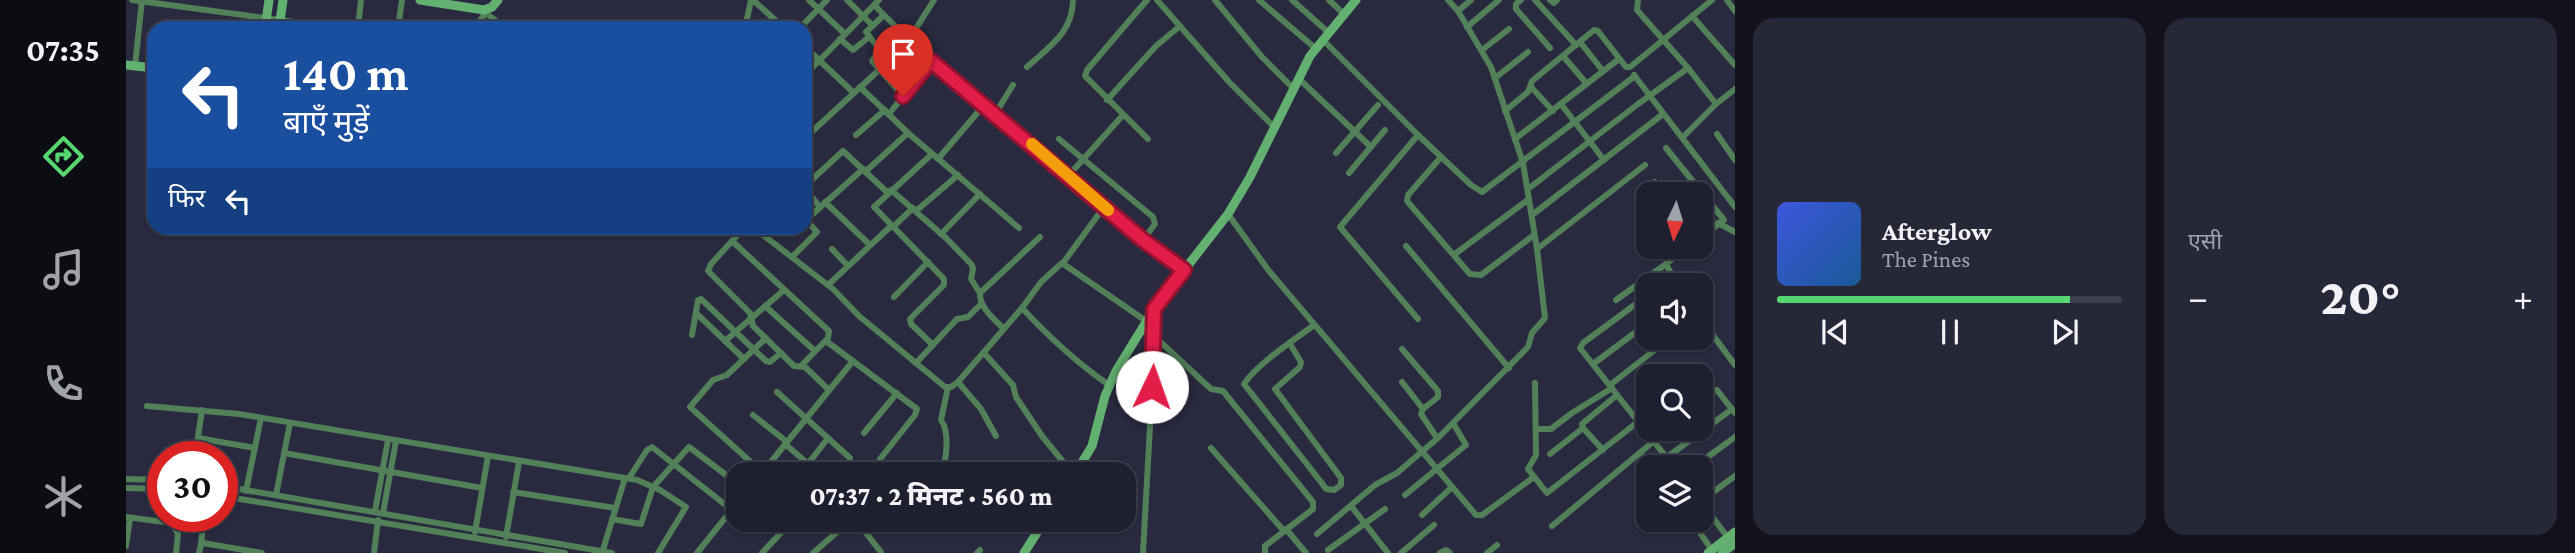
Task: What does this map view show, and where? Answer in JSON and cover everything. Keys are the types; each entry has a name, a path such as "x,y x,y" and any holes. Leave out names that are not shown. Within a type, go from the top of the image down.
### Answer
{"street":[{"path":"132,0 255,21"},
{"path":"266,21 269,0"},
{"path":"280,21 283,0"},
{"path":"359,21 361,0"},
{"path":"399,21 402,0"},
{"path":"420,0 487,11 498,21"},
{"path":"479,21 498,0"},
{"path":"747,21 752,0 776,21"},
{"path":"809,0 853,50 869,37"},
{"path":"807,21 827,0"},
{"path":"847,0 872,25"},
{"path":"908,41 934,0"},
{"path":"1027,67 1056,42 1067,28 1073,14 1073,0"},
{"path":"1147,0 1086,73 1087,79 1148,139"},
{"path":"1157,0 1239,93 1274,127"},
{"path":"1215,0 1262,57 1293,88"},
{"path":"1259,0 1315,48"},
{"path":"1292,0 1418,135 1471,186 1482,192 1635,76"},
{"path":"1329,0 1344,14"},
{"path":"1082,462 1092,446 1109,385 1146,321 1228,214 1251,177 1315,48 1356,0"},
{"path":"1317,534 1375,485 1397,472 1437,439 1509,368 1530,344 1532,333 1545,318 1538,249 1523,163 1482,50 1448,0"},
{"path":"1458,11 1471,0"},
{"path":"1467,27 1499,0"},
{"path":"1521,0 1516,4 1516,9 1550,48"},
{"path":"1535,0 1603,71"},
{"path":"1550,0 1554,3 1557,0"},
{"path":"1638,0 1637,9 1716,104"},
{"path":"1628,67 1712,0"},
{"path":"1727,0 1735,11"},
{"path":"130,65 142,1"},
{"path":"812,68 877,2 884,15 908,41 1143,240 1184,270"},
{"path":"884,15 866,32 880,50 872,58 903,96"},
{"path":"1692,16 1735,65"},
{"path":"1107,100 1156,46 1180,26"},
{"path":"1482,50 1509,29"},
{"path":"1505,111 1528,92 1532,81 1596,30 1683,137 1735,209 1713,228"},
{"path":"1494,78 1528,52"},
{"path":"812,54 854,93"},
{"path":"1563,56 1587,84"},
{"path":"1515,139 1619,59"},
{"path":"856,135 887,112 931,61"},
{"path":"1528,189 1688,68"},
{"path":"812,132 879,69"},
{"path":"1298,78 1371,147"},
{"path":"995,114 1013,85"},
{"path":"860,87 908,133 1019,228"},
{"path":"1531,87 1553,111"},
{"path":"1683,137 1735,89"},
{"path":"1561,104 1604,160"},
{"path":"933,345 910,322 911,316 944,283 944,279 874,207 935,156 984,105"},
{"path":"1336,153 1378,105"},
{"path":"1532,215 1662,114"},
{"path":"1069,175 1122,115"},
{"path":"1349,173 1385,130"},
{"path":"812,214 908,133"},
{"path":"1717,134 1735,160"},
{"path":"1418,135 1340,227 1418,319"},
{"path":"1059,139 1156,219 1143,240"},
{"path":"1666,148 1721,222 1735,232"},
{"path":"812,180 841,151 846,152 942,234 972,265 971,279 981,293"},
{"path":"1441,157 1407,199 1470,274 1477,276 1534,235"},
{"path":"1538,249 1645,165"},
{"path":"828,285 870,245 958,175"},
{"path":"812,194 870,245"},
{"path":"942,234 981,194"},
{"path":"1455,254 1530,199"},
{"path":"948,387 958,382 1022,308 1042,280 1063,263 1104,206"},
{"path":"1228,214 1269,271 1476,515 1480,516 1534,477"},
{"path":"792,257 817,232 812,227"},
{"path":"738,235 711,264 708,271 748,310 753,326 794,366 805,367 829,390"},
{"path":"763,235 828,285 916,363 948,387"},
{"path":"1004,329 979,298 981,293 1040,237"},
{"path":"732,241 829,331 826,341 801,366"},
{"path":"1406,246 1509,368"},
{"path":"832,249 848,266"},
{"path":"1616,300 1671,259"},
{"path":"894,297 928,262"},
{"path":"1063,263 1146,321"},
{"path":"1666,264 1670,273"},
{"path":"725,341 784,290"},
{"path":"692,335 698,300 704,300 768,362 781,353"},
{"path":"916,363 957,319 968,317 982,303"},
{"path":"1636,304 1581,345 1582,351 1636,418"},
{"path":"765,306 815,351"},
{"path":"1022,308 1081,365 1109,385"},
{"path":"1143,553 1155,337 1154,309"},
{"path":"696,313 744,359"},
{"path":"1290,344 1301,362 1300,366 1275,389 1340,478 1341,485 1334,490 1326,489 1244,384 1290,344 1314,325"},
{"path":"1593,364 1636,332"},
{"path":"1713,335 1735,365"},
{"path":"1155,337 1210,389 1223,391 1313,502 1313,509 1265,546 1265,553"},
{"path":"748,462 690,410 713,380 724,377 766,338"},
{"path":"826,341 916,407 917,411 880,462"},
{"path":"1402,349 1438,391 1438,397 1423,409 1422,417 1437,439"},
{"path":"1536,429 1550,429 1611,387 1656,350"},
{"path":"984,353 1013,385 1016,397 1042,436 1064,462"},
{"path":"771,462 853,361"},
{"path":"958,382 981,409 996,436"},
{"path":"1402,383 1423,409"},
{"path":"1535,383 1536,457 1528,467 1549,493 1636,420"},
{"path":"943,462 946,430 941,421 948,387"},
{"path":"1670,455 1733,411 1717,390 1713,391"},
{"path":"777,391 850,458"},
{"path":"864,433 897,393"},
{"path":"1550,454 1583,428 1582,424 1617,395"},
{"path":"147,406 261,418 627,478 653,487 686,507 658,553"},
{"path":"198,441 202,410"},
{"path":"753,415 806,462"},
{"path":"245,500 261,418"},
{"path":"274,504 290,423"},
{"path":"1405,495 1466,445 1453,423"},
{"path":"1583,428 1603,450"},
{"path":"1710,455 1735,437"},
{"path":"198,438 256,448"},
{"path":"810,462 828,438"},
{"path":"374,553 383,471 392,441"},
{"path":"379,512 391,473 392,441"},
{"path":"1552,526 1654,441 1664,455"},
{"path":"603,552 627,478 649,447 655,448 726,505"},
{"path":"612,519 641,524 653,487 691,447 726,475"},
{"path":"1211,448 1306,553"},
{"path":"284,453 482,488"},
{"path":"474,537 488,457"},
{"path":"505,542 519,461"},
{"path":"1713,492 1735,476"},
{"path":"126,479 147,480"},
{"path":"126,488 147,489"},
{"path":"238,488 611,553"},
{"path":"1422,515 1452,488"},
{"path":"513,492 615,509"},
{"path":"238,499 565,553"},
{"path":"344,516 346,506"},
{"path":"1351,506 1388,553"},
{"path":"1328,551 1385,509"},
{"path":"1713,515 1733,539"},
{"path":"126,546 128,517 172,523 178,534 176,553"},
{"path":"697,553 726,517"},
{"path":"1401,553 1434,525"},
{"path":"199,553 202,532"},
{"path":"762,553 782,532"},
{"path":"813,553 836,532"},
{"path":"865,532 881,552"},
{"path":"1024,553 1037,532"},
{"path":"1698,532 1710,552 1733,539"},
{"path":"1722,553 1733,539"},
{"path":"201,544 262,553"},
{"path":"1487,553 1497,545"},
{"path":"1440,553 1446,550 1450,553"}],"slow traffic":[{"path":"1032,144 1108,210"}],"route":[{"path":"903,96 931,61 1143,240 1184,270 1154,309 1152,387"}]}
